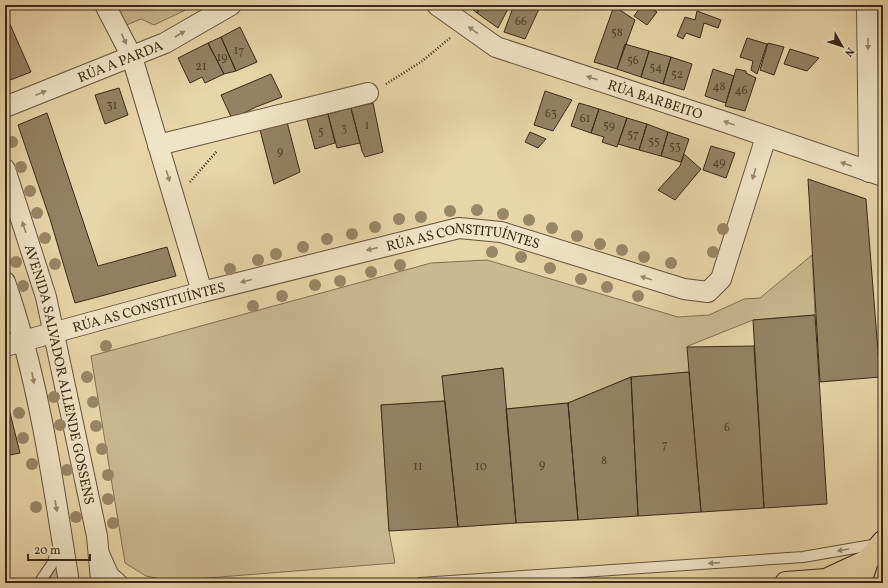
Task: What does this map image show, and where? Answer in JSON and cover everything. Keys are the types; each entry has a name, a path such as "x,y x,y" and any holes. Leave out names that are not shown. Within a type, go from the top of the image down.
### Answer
{"highway":[{"path":"860,583 867,561 882,542"},
{"path":"786,583 826,580 867,561"}],"street":[{"path":"105,5 132,57 202,292"},
{"name":"RÚA A PARDA","path":"5,107 165,43 232,5"},
{"name":"RÚA BARBEITO","path":"437,5 496,47 876,174"},
{"path":"868,5 876,174"},
{"path":"158,145 368,93"},
{"name":"RÚA AS CONSTITUÍNTES","path":"5,346 202,292 459,228 501,232 684,289 708,292 721,279 766,137"},
{"name":"AVENIDA SALVADOR ALLENDE GOSSENS","path":"5,170 46,297 97,536 103,583"},
{"name":"AVENIDA SALVADOR ALLENDE GOSSENS","path":"5,282 24,340 62,538 69,583"}],"lane":[{"path":"97,536 113,573 124,583"},
{"path":"39,583 52,564 62,538"},
{"path":"420,583 803,557 882,542"}],"path":[{"path":"368,93 392,82 421,62 465,25"},
{"path":"175,198 242,124"}],"shaded area":[{"path":"113,5 196,5 154,25 141,19 124,26"},
{"path":"880,5 883,5 883,157 880,157"},
{"path":"812,255 815,315 753,320 688,346 689,372 631,377 568,403 506,409 503,368 442,376 445,401 381,405 389,531 395,563 170,581 146,576 125,563 91,356 431,263 487,260 678,317 709,315 744,299 760,298"},
{"path":"58,563 62,583 47,583"}],"building":[{"path":"467,5 482,5 477,13"},
{"path":"482,5 510,5 498,28 477,13"},
{"path":"514,5 527,5 539,9 525,39 504,32"},
{"path":"642,5 647,5 657,12 647,25 634,16"},
{"path":"614,6 635,20 617,69 594,62"},
{"path":"697,11 721,20 718,28 704,23 700,38 686,33 683,39 677,36 685,17 695,20"},
{"path":"5,13 31,72 5,82"},
{"path":"240,27 257,62 236,71 221,37"},
{"path":"221,37 236,71 224,74 208,43"},
{"path":"747,38 767,44 757,74 751,70 753,61 740,57"},
{"path":"208,43 224,74 205,83 202,77 190,83 178,58"},
{"path":"768,43 784,47 774,75 760,70"},
{"path":"625,44 649,51 641,77 617,69"},
{"path":"790,49 819,58 807,71 784,64"},
{"path":"649,51 671,57 663,84 641,77"},
{"path":"671,57 692,64 684,90 663,84"},
{"path":"713,69 734,76 726,103 705,96"},
{"path":"736,69 746,71 746,73 756,78 745,111 725,106"},
{"path":"271,74 282,97 256,107 232,119 221,95"},
{"path":"119,88 128,115 105,124 95,95"},
{"path":"545,91 572,100 553,131 534,125"},
{"path":"373,103 383,152 365,157 362,151 351,108"},
{"path":"579,103 599,109 591,133 571,126"},
{"path":"351,108 360,143 337,148 328,114"},
{"path":"599,109 627,118 617,147 602,142 604,137 591,133"},
{"path":"47,113 98,266 167,247 176,276 75,303 50,219 18,125"},
{"path":"328,114 335,143 315,149 307,119"},
{"path":"627,118 647,124 639,150 618,144"},
{"path":"287,122 300,172 274,184 260,130"},
{"path":"647,124 668,132 661,156 639,150"},
{"path":"530,132 546,139 538,148 525,142"},
{"path":"668,132 689,139 681,162 661,156"},
{"path":"711,146 735,153 726,178 703,170"},
{"path":"684,154 701,169 675,200 658,190 680,166"},
{"path":"808,179 866,199 880,377 820,382"},
{"path":"815,315 827,504 764,508 753,320"},
{"path":"754,346 764,508 701,512 687,347"},
{"path":"503,368 516,523 458,527 442,376"},
{"path":"689,372 701,512 638,516 631,377"},
{"path":"631,377 638,516 578,520 568,403"},
{"path":"5,393 20,453 5,456"},
{"path":"445,401 458,527 389,531 381,405"},
{"path":"568,403 578,520 516,523 506,409"}]}
